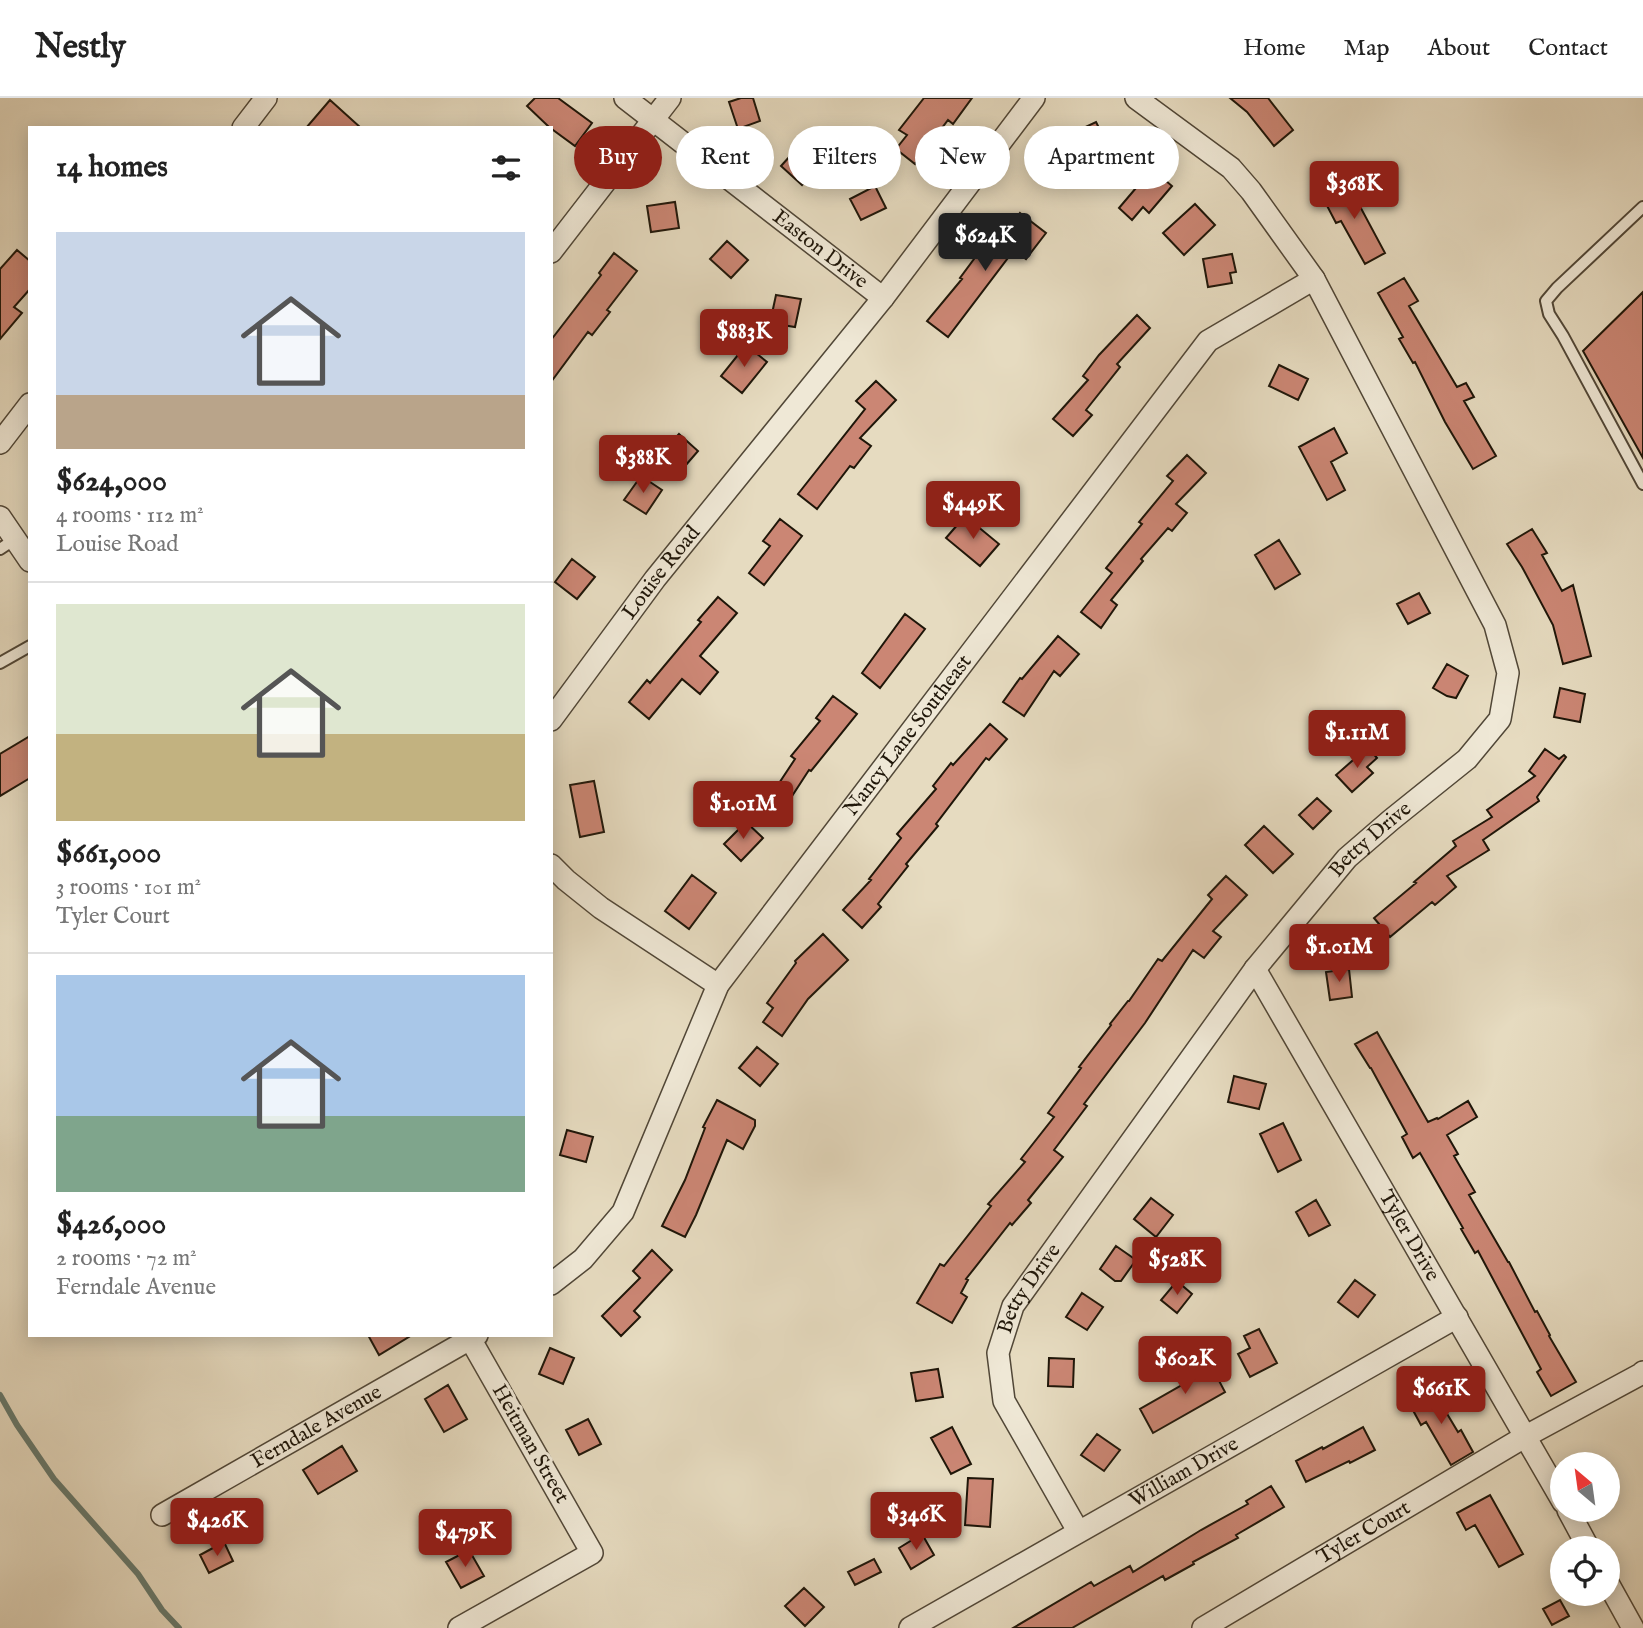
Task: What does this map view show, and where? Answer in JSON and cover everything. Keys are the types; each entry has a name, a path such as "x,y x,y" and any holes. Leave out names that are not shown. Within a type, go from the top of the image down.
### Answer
{"street":[{"path":"245,126 266,98"},
{"name":"Easton Drive","path":"625,98 883,298"},
{"path":"553,249 670,98"},
{"name":"Louise Road","path":"553,717 655,579 883,298 1034,98"},
{"name":"Betty Drive","path":"1078,1531 1004,1401 998,1353 1013,1306 1255,969 1347,858 1467,759 1500,719 1508,673 1495,625 1314,279 1251,191 1231,168 1136,98"},
{"name":"Nancy Lane Southeast","path":"553,1282 583,1259 623,1212 718,985 1208,341 1314,279"},
{"path":"0,443 28,407"},
{"path":"0,517 7,544 28,560"},
{"path":"553,867 601,908 718,985"},
{"name":"Tyler Drive","path":"1255,969 1550,1479"},
{"name":"William Drive","path":"910,1628 1457,1317"},
{"name":"Ferndale Avenue","path":"162,1515 472,1337"},
{"name":"Heitman Street","path":"459,1628 592,1553 472,1337"},
{"name":"Tyler Court","path":"1202,1628 1526,1436 1643,1372"},
{"path":"1620,1605 1633,1628"}],"lane":[{"path":"1643,207 1546,301 1549,314 1643,484"},
{"path":"0,663 28,647"}],"building":[{"path":"535,98 558,98 592,123 590,126 574,126 574,145 553,130 553,126 548,126 527,106"},
{"path":"753,98 760,121 737,126 729,102"},
{"path":"924,98 972,98 953,124 948,120 944,126 915,126 915,164 901,153 901,143 907,135 901,131 901,127"},
{"path":"1230,98 1268,98 1293,130 1274,146 1247,112"},
{"path":"330,100 359,126 308,126"},
{"path":"788,158 788,172 781,166"},
{"path":"1354,181 1362,196 1356,199 1385,253 1365,264 1341,221 1336,223 1323,198"},
{"path":"869,189 876,189 886,208 861,220 850,199"},
{"path":"1135,189 1169,189 1149,213 1143,207 1132,220 1119,208"},
{"path":"675,202 679,228 651,232 647,206"},
{"path":"1195,204 1215,225 1184,255 1163,233"},
{"path":"1020,213 1046,233 1026,259 1014,250 948,337 927,321 962,279 960,278 977,255 983,260"},
{"path":"727,241 748,260 731,278 710,259"},
{"path":"17,250 28,259 28,291 14,307 22,313 0,339 0,269"},
{"path":"614,253 637,271 607,310 610,312 592,335 588,332 553,379 553,337 601,275 599,273"},
{"path":"1232,254 1236,272 1230,273 1232,283 1208,287 1203,259"},
{"path":"1404,278 1418,301 1409,306 1457,387 1466,383 1474,397 1464,401 1496,456 1473,469 1445,422 1415,362 1413,363 1399,339 1403,337 1378,293"},
{"path":"1643,292 1643,458 1583,351"},
{"path":"776,295 801,299 795,327 770,323"},
{"path":"1137,315 1150,328 1117,364 1120,367 1086,410 1092,415 1073,436 1053,419 1088,380 1083,376 1099,355"},
{"path":"746,345 767,362 742,393 721,376"},
{"path":"1279,365 1308,379 1298,400 1269,386"},
{"path":"876,381 896,400 860,438 871,446 854,468 850,466 817,509 798,494 865,409 856,401"},
{"path":"1334,428 1347,453 1331,462 1345,490 1327,500 1299,447"},
{"path":"679,434 698,451 679,473 660,455"},
{"path":"1187,455 1206,473 1176,504 1187,513 1172,531 1168,528 1141,559 1143,561 1111,600 1117,605 1101,628 1081,612 1112,573 1106,568 1173,481 1167,476"},
{"path":"641,476 662,490 646,514 624,500"},
{"path":"965,516 999,544 980,566 946,538"},
{"path":"780,519 802,536 764,585 749,573 770,546 763,541"},
{"path":"1532,529 1547,553 1542,555 1562,591 1573,585 1591,656 1563,664 1553,625 1507,544"},
{"path":"1279,540 1300,574 1275,589 1255,555"},
{"path":"572,559 595,577 577,599 555,582"},
{"path":"1419,593 1430,613 1408,624 1397,604"},
{"path":"718,597 737,613 700,656 718,672 700,694 682,679 649,719 629,702 647,680 650,683 701,622 698,620"},
{"path":"905,614 925,629 880,688 862,673"},
{"path":"1058,636 1079,654 1060,676 1054,671 1024,716 1003,702 1020,678 1022,679"},
{"path":"1447,664 1468,676 1456,698 1433,688"},
{"path":"1560,688 1585,694 1580,722 1554,717"},
{"path":"833,696 857,714 811,771 809,770 779,816 764,806 795,759 791,756 820,721 816,718"},
{"path":"990,724 1007,739 989,760 986,758 936,824 938,826 906,864 908,866 878,904 881,907 862,928 843,910 871,880 869,879 901,838 897,834 936,789 933,786 951,763 953,765"},
{"path":"28,737 28,779 0,796 0,754"},
{"path":"1368,747 1377,758 1367,767 1373,773 1352,792 1336,775"},
{"path":"1545,749 1559,759 1564,755 1566,757 1537,797 1539,801 1483,840 1489,850 1447,876 1456,887 1435,905 1432,902 1390,937 1374,918 1456,846 1453,841 1492,817 1487,810 1535,776 1529,771"},
{"path":"594,781 604,832 580,837 570,785"},
{"path":"1317,798 1331,811 1313,829 1299,815"},
{"path":"746,822 763,838 741,861 724,844"},
{"path":"1264,826 1293,854 1273,873 1245,845"},
{"path":"692,875 716,893 689,929 665,911"},
{"path":"1226,876 1247,895 1213,931 1221,937 1204,958 1193,950 1145,1023 1084,1104 1087,1106 1054,1150 1063,1157 1028,1200 1031,1203 1012,1225 1010,1223 966,1279 968,1280 961,1293 967,1297 952,1323 917,1303 940,1264 944,1266 991,1206 988,1204 1025,1162 1021,1159 1054,1117 1048,1113 1110,1024 1158,959 1162,961 1212,899 1208,895"},
{"path":"823,934 848,960 808,999 782,1036 763,1022 773,1008 767,1003 795,961"},
{"path":"1349,969 1352,997 1330,1000 1326,972"},
{"path":"1377,1032 1428,1122 1468,1101 1477,1117 1447,1135 1458,1154 1454,1156 1475,1192 1469,1195 1576,1382 1551,1396 1537,1372 1541,1369 1478,1251 1475,1253 1420,1153 1413,1158 1402,1137 1407,1134 1355,1044"},
{"path":"757,1047 778,1064 760,1086 739,1068"},
{"path":"1234,1076 1266,1084 1259,1109 1228,1102"},
{"path":"717,1100 755,1120 755,1126 743,1149 727,1140 685,1237 662,1226 685,1180 705,1128 703,1127"},
{"path":"1283,1123 1301,1160 1278,1172 1260,1134"},
{"path":"567,1130 593,1137 586,1162 560,1155"},
{"path":"1151,1198 1173,1215 1156,1237 1134,1219"},
{"path":"1316,1200 1330,1225 1309,1236 1296,1212"},
{"path":"1116,1246 1136,1260 1121,1281 1115,1281 1100,1269"},
{"path":"652,1250 672,1270 634,1311 640,1317 621,1336 602,1316 640,1278 633,1271"},
{"path":"1355,1280 1375,1295 1358,1317 1338,1302"},
{"path":"1177,1281 1192,1294 1177,1313 1161,1300"},
{"path":"1082,1293 1103,1307 1087,1330 1066,1317"},
{"path":"1259,1329 1277,1363 1250,1377 1238,1354 1250,1348 1244,1336"},
{"path":"369,1337 409,1337 379,1355"},
{"path":"550,1348 574,1358 563,1384 539,1374"},
{"path":"1206,1356 1225,1392 1153,1433 1140,1409 1187,1382 1181,1370"},
{"path":"1049,1358 1074,1359 1073,1387 1048,1386"},
{"path":"938,1369 943,1397 916,1401 911,1373"},
{"path":"448,1385 467,1419 444,1432 425,1399"},
{"path":"1431,1387 1473,1452 1451,1465 1426,1422 1421,1425 1408,1401"},
{"path":"588,1419 601,1444 579,1455 566,1430"},
{"path":"952,1427 971,1464 951,1474 931,1438"},
{"path":"1363,1427 1375,1450 1306,1482 1296,1461"},
{"path":"1097,1434 1120,1450 1104,1471 1081,1455"},
{"path":"342,1446 357,1471 318,1494 303,1470"},
{"path":"968,1478 993,1479 990,1527 965,1525"},
{"path":"1271,1486 1284,1507 1236,1535 1238,1538 1165,1580 1163,1576 1072,1628 1013,1628 1091,1582 1094,1586 1130,1566 1133,1572 1248,1504 1246,1501"},
{"path":"1490,1495 1523,1554 1499,1567 1475,1525 1466,1530 1457,1513"},
{"path":"922,1534 934,1555 911,1569 899,1548"},
{"path":"224,1542 233,1561 209,1573 200,1555"},
{"path":"469,1550 484,1576 461,1588 446,1562"},
{"path":"874,1559 881,1572 855,1585 848,1572"},
{"path":"804,1588 824,1607 805,1626 785,1606"},
{"path":"1550,1605 1563,1606 1569,1616 1552,1625 1543,1609"}],"waterway":[{"path":"0,1395 54,1479 138,1574 162,1610 179,1628"}]}
